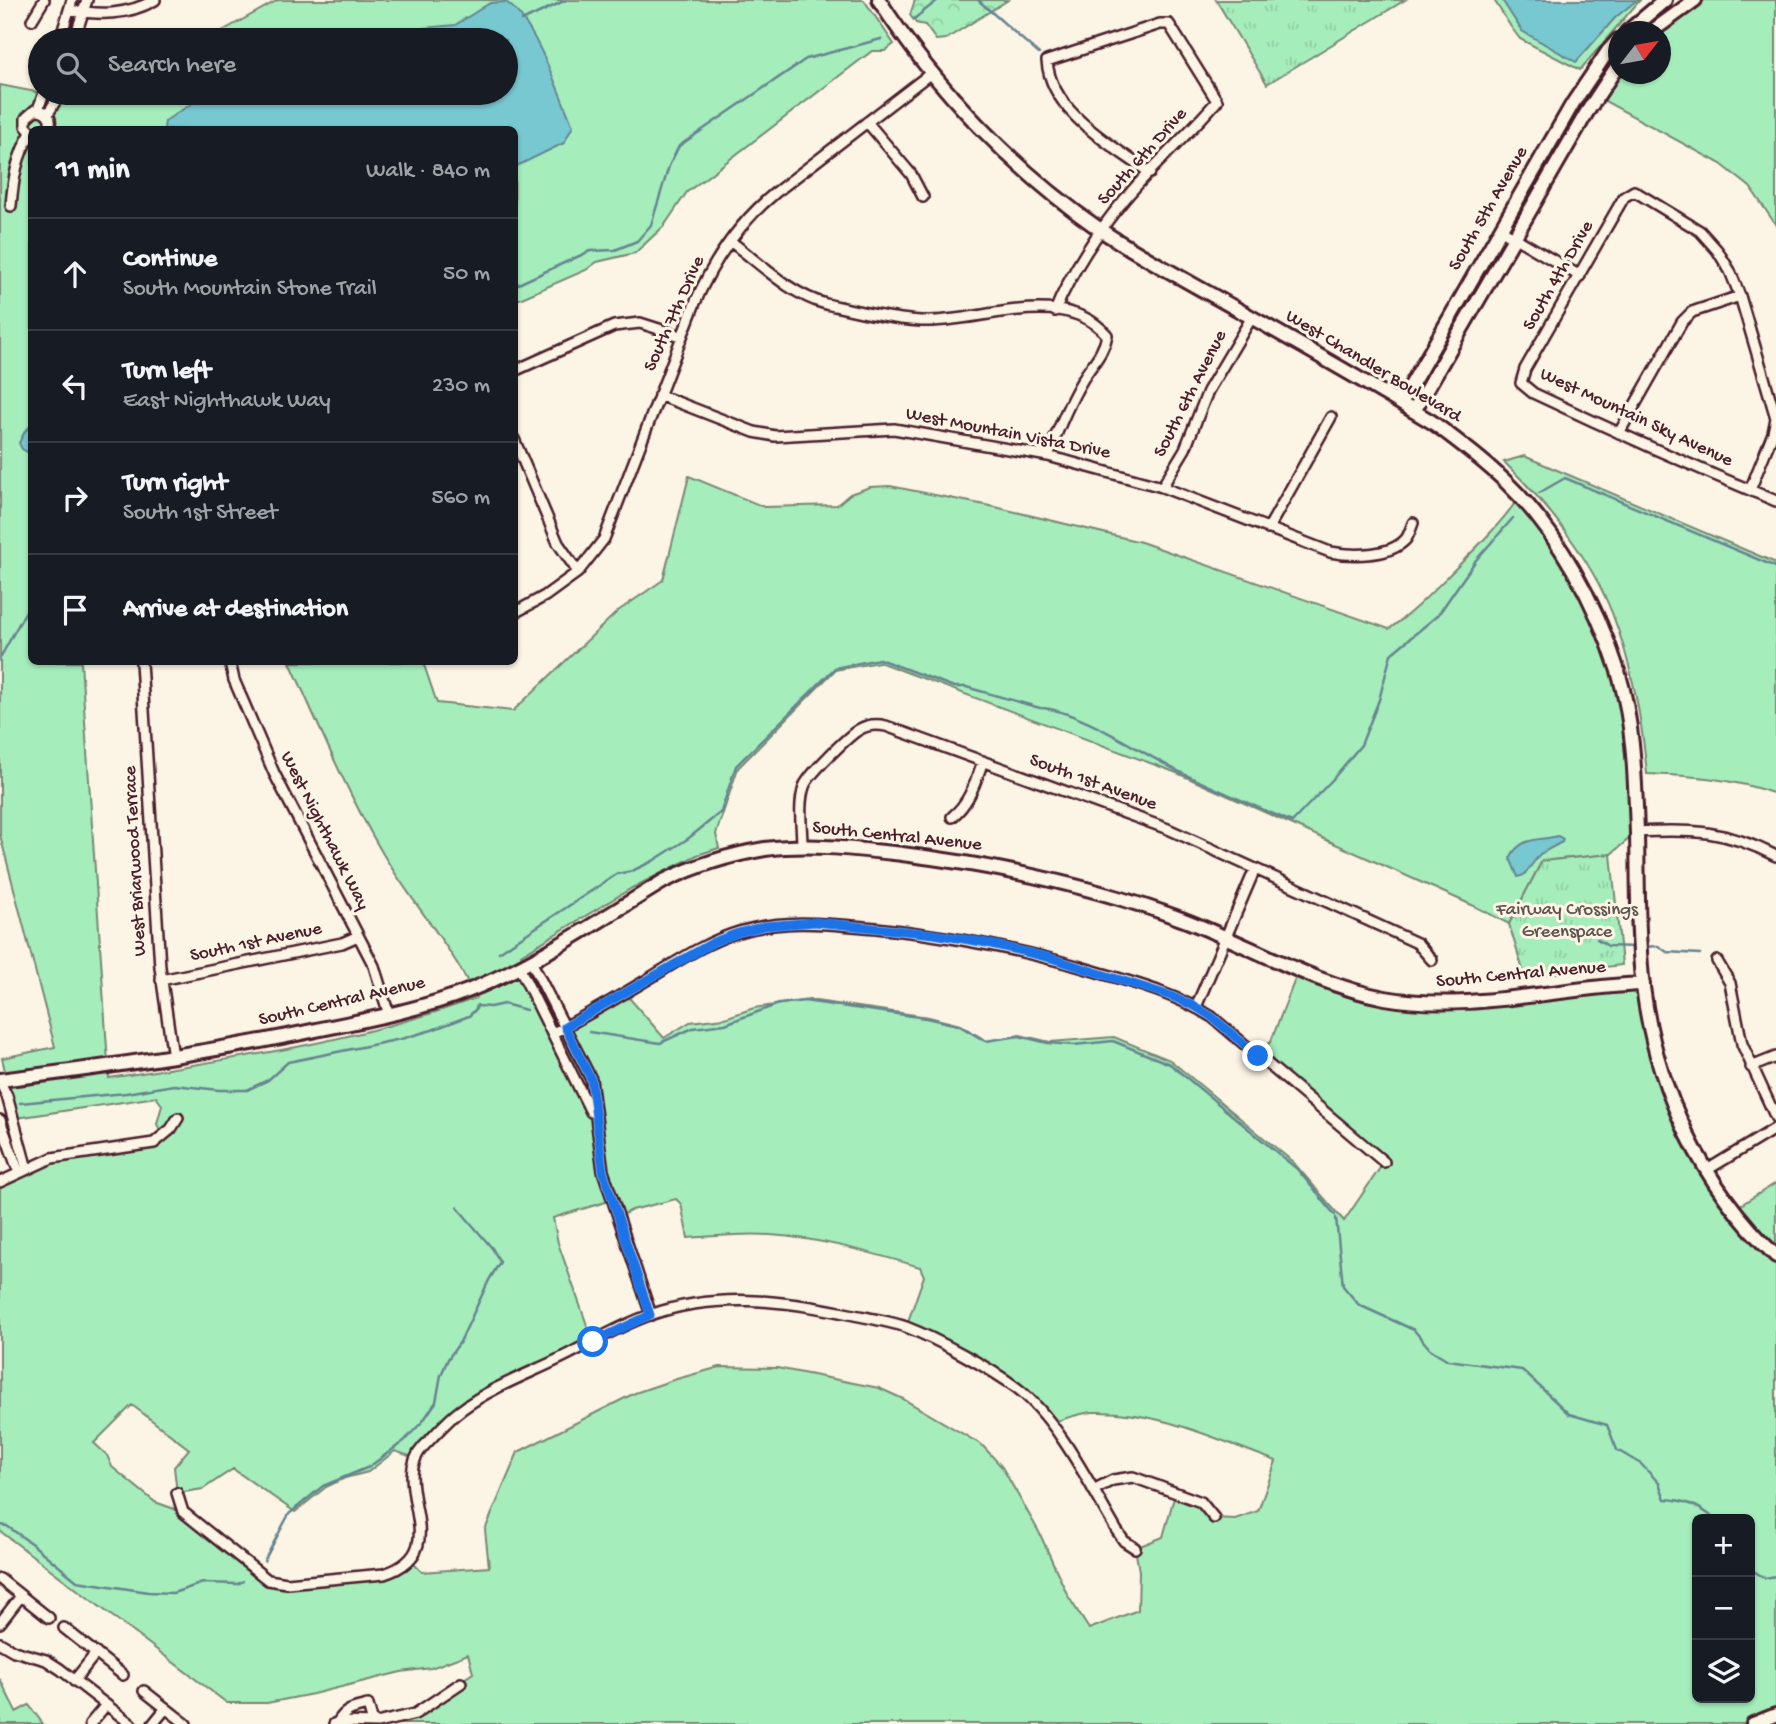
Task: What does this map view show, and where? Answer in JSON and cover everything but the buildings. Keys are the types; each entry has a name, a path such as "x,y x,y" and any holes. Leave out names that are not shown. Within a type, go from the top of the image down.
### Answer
{"street":[{"path":"32,20 44,0"},
{"path":"77,28 87,0"},
{"path":"64,28 71,5 82,12 117,14 141,8 155,0"},
{"name":"West Chandler Boulevard","path":"879,0 931,73 1000,146 1044,185 1102,230 1401,403 1468,449 1525,502 1563,554 1595,612 1618,672 1630,728 1635,769 1643,984 1663,1075 1674,1107 1707,1170 1734,1209 1776,1256"},
{"path":"1640,21 1665,0"},
{"path":"1666,21 1695,0"},
{"name":"South 6th Drive","path":"1055,310 1071,274 1124,199 1150,173 1217,101 1169,24 1160,24 1047,61 1048,73 1070,110 1099,136 1150,173"},
{"name":"South 5th Avenue","path":"1401,403 1573,103 1608,53"},
{"name":"South 7th Drive","path":"518,611 545,596 578,572 604,539 681,336 708,273 730,241 760,206 931,73"},
{"name":"South 5th Avenue","path":"1414,411 1608,79"},
{"path":"43,105 43,112 49,126"},
{"path":"43,112 49,105"},
{"path":"28,129 26,118 31,111 43,112"},
{"path":"867,122 911,174 923,197"},
{"path":"11,206 15,173 28,138"},
{"name":"South 4th Drive","path":"1521,383 1525,369 1624,197 1634,191 1700,231 1717,250 1730,271 1740,296"},
{"path":"1500,229 1580,276"},
{"path":"730,241 791,288 825,304 923,321 1026,310 1055,310 1098,324 1107,335 1105,347 1084,378 1059,424 1048,456"},
{"path":"1619,433 1682,322 1692,312 1740,296 1776,418 1773,433 1750,490"},
{"name":"South 6th Avenue","path":"1162,487 1185,449 1208,391 1252,317"},
{"path":"518,368 614,326 640,323 681,336"},
{"name":"West Mountain Sky Avenue","path":"1521,383 1533,393 1619,433 1776,500"},
{"name":"West Mountain Vista Drive","path":"659,395 754,432 775,436 894,429 1048,456 1162,487 1330,552 1358,554 1391,548 1406,539 1413,523"},
{"path":"1268,529 1331,417"},
{"path":"518,448 558,543 578,572"},
{"name":"West Briarwood Terrace","path":"141,665 161,980 173,1058"},
{"name":"West Nighthawk Way","path":"231,665 234,680 274,773 379,979 388,1015"},
{"name":"South 1st Avenue","path":"802,846 800,800 804,783 849,736 861,728 875,724 903,730 1168,830 1417,943 1432,960"},
{"path":"952,817 964,808 970,798 983,761"},
{"path":"1637,832 1707,831 1740,839 1776,856"},
{"name":"South Central Avenue","path":"0,1081 173,1058 388,1015 471,989 525,964 664,881 709,861 738,854 802,846 878,851 1007,869 1112,895 1226,936 1325,980 1405,1001 1466,1001 1643,984"},
{"path":"1196,1007 1255,869"},
{"path":"553,1033 714,942 738,933 765,926 804,922 934,934 1051,958 1118,978 1196,1007 1212,1017 1384,1162"},
{"name":"South 1st Avenue","path":"161,980 342,943 358,936"},
{"path":"1717,961 1730,984 1742,1044 1776,1118"},
{"path":"525,964 565,1027 591,1079 603,1171 650,1315"},
{"path":"525,964 553,1033 595,1119"},
{"path":"1751,1067 1776,1057"},
{"path":"0,1081 7,1096 23,1171"},
{"path":"0,1182 52,1158 153,1143 171,1129 178,1118"},
{"path":"0,1121 23,1171"},
{"path":"1707,1170 1776,1128"},
{"path":"4,1132 15,1129"},
{"path":"177,1493 183,1512 268,1580 287,1583 384,1573 399,1569 416,1551 420,1540 413,1467 420,1450 459,1411 487,1393 650,1315 682,1306 757,1300 814,1307 906,1327 927,1336 1018,1389 1051,1423 1117,1531 1124,1541 1135,1548"},
{"path":"1093,1490 1113,1480 1133,1477 1201,1502 1214,1518"},
{"path":"0,1579 49,1618"},
{"path":"0,1623 21,1596"},
{"path":"64,1628 123,1675"},
{"path":"0,1643 14,1651 46,1660 131,1724"},
{"path":"74,1681 96,1653"},
{"path":"336,1723 373,1723 415,1714 461,1683"},
{"path":"144,1691 186,1724"},
{"path":"90,1724 106,1705"},
{"path":"336,1723 352,1708 368,1705 373,1723"},
{"path":"153,1724 166,1708"},
{"path":"1753,1724 1776,1715"}],"green space":[{"path":"278,0 864,0 894,44 885,51 872,51 687,192 664,226 635,253 597,262 586,270 518,300 518,126 28,126 28,665 81,665 109,1078 341,1038 476,998 455,960 394,872 370,831 291,665 424,665 437,703 513,711 618,611 663,580 689,476 764,507 837,505 850,494 870,487 890,486 995,507 1141,542 1389,629 1421,603 1469,555 1496,527 1520,496 1563,554 1618,672 1637,832 1611,854 1542,861 1509,924 1177,773 879,662 835,670 738,768 716,834 719,848 697,855 632,888 521,955 559,1030 625,993 664,1038 690,1022 725,1018 754,1008 809,1000 929,1017 960,1025 987,1041 1020,1035 1050,1042 1114,1037 1170,1060 1293,1162 1344,1221 1384,1162 1258,1056 1271,1041 1299,969 1405,1001 1643,984 1674,1107 1734,1209 1776,1183 1776,1715 1753,1724 334,1724 405,1717 473,1673 468,1654 431,1668 401,1672 313,1694 267,1703 227,1703 0,1531 0,1182 52,1158 153,1143 162,1136 157,1124 162,1105 156,1097 16,1118 2,1058 55,1047 0,835 0,85 28,90 28,105 518,105 518,28 228,28","holes":["676,1199 681,1204 688,1238 750,1234 808,1239 920,1267 924,1276 906,1327 1018,1389 1051,1423 1093,1412 1140,1416 1187,1428 1276,1461 1258,1511 1235,1519 1214,1518 1201,1502 1179,1493 1173,1501 1163,1537 1135,1548 1139,1571 1138,1610 1089,1629 1068,1596 1039,1532 1002,1467 982,1445 879,1388 777,1368 720,1367 673,1380 635,1393 518,1452 485,1530 489,1567 422,1572 410,1560 384,1574 268,1580 183,1512 155,1502 112,1467 107,1455 94,1443 132,1405 189,1449 174,1467 177,1493 203,1489 233,1469 295,1512 326,1487 368,1472 395,1451 415,1458 459,1411 593,1342 558,1243 553,1218 612,1200 618,1217 632,1210"]},
{"path":"915,0 1008,0 946,39 936,40 925,25 916,23 910,15"},
{"path":"1216,0 1405,0 1267,84"},
{"path":"1494,0 1640,0 1622,21 1608,21 1608,37 1580,70 1520,39"},
{"path":"1705,0 1776,0 1776,225 1750,187 1721,164 1601,99 1612,84 1671,84 1671,23"},
{"path":"1524,456 1776,563 1776,794 1743,784 1712,779 1647,774 1635,692 1612,613 1592,572 1566,532 1504,462"},
{"name":"Fairway Crossings Greenspace","path":"1611,854 1622,965 1525,977 1509,924 1542,861"},
{"path":"0,1679 16,1712 29,1705 43,1724 0,1724"}],"water":[{"path":"1502,0 1637,0 1612,21 1608,21 1608,26 1576,62 1522,31"},
{"path":"506,2 527,25 573,126 564,143 518,166 518,126 164,126 165,121 190,105 518,105 518,28 424,28 455,25 490,3"},
{"path":"28,428 28,452 19,443"},
{"path":"1558,836 1563,839 1562,842 1540,854 1524,875 1518,877 1510,858 1514,851 1525,843"}],"waterway":[{"path":"522,21 566,0"},
{"path":"914,19 938,0"},
{"path":"978,0 1039,54"},
{"path":"518,284 590,251 615,250 637,241 651,225 669,166 679,146 806,59 881,39"},
{"path":"1539,493 1565,478 1776,567"},
{"path":"499,952 617,874 632,871 653,861 689,838 721,812 736,766 835,668 879,659 954,687 966,687 1072,716 1180,772 1292,822 1361,745 1379,700 1391,654 1438,615 1476,560 1513,518"},
{"path":"0,658 28,607"},
{"path":"1597,939 1608,946 1636,947"},
{"path":"1643,947 1658,946 1667,952 1700,954"},
{"path":"589,1032 660,1043 693,1028 725,1024 779,1004 804,1001 958,1025 985,1041 1019,1036 1048,1043 1074,1045 1113,1041 1170,1064 1297,1169 1335,1215"},
{"path":"478,1006 504,1004 526,1010"},
{"path":"20,1103 126,1093 174,1085 247,1090 268,1080 288,1062 432,1030 469,1016 477,1005"},
{"path":"264,1561 289,1514 323,1486 369,1467 404,1441 436,1402 441,1375 448,1359 460,1342 500,1262 492,1248 457,1207"},
{"path":"1336,1218 1343,1286 1359,1305 1414,1330 1430,1349 1448,1360 1522,1370 1569,1414 1607,1425 1617,1450 1641,1464 1659,1483 1665,1499 1692,1504 1708,1514"},
{"path":"0,1525 7,1526 32,1544 77,1581 148,1592 173,1593 203,1583 238,1584 243,1581"},
{"path":"1755,1572 1765,1578 1776,1576"}],"route":[{"path":"593,1342 650,1315 603,1171 591,1079 565,1027 714,942 765,926 815,922 934,934 987,943 1051,958 1171,996 1212,1017 1258,1056"}]}
